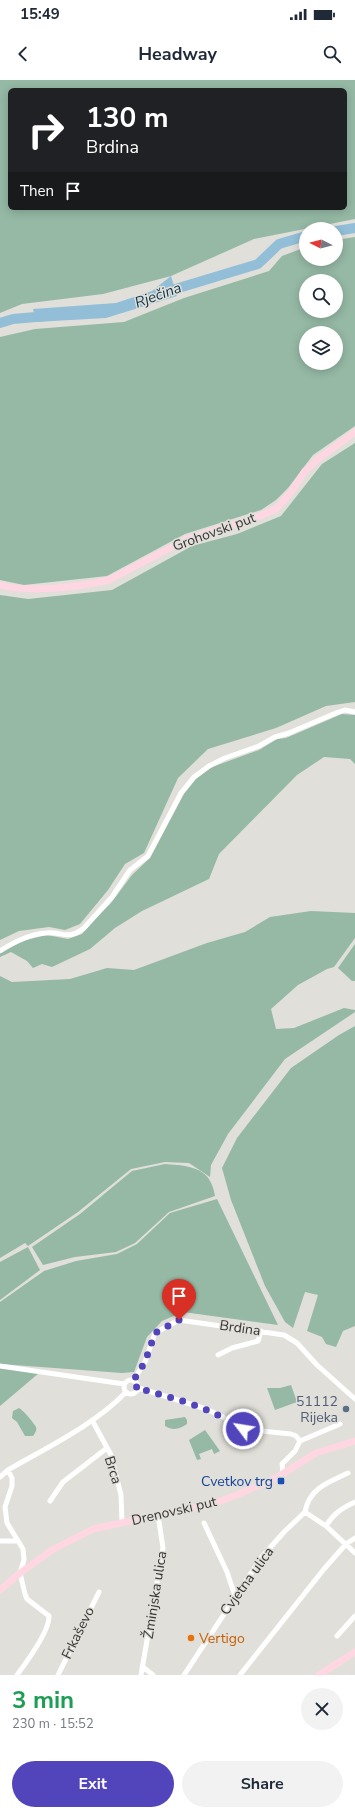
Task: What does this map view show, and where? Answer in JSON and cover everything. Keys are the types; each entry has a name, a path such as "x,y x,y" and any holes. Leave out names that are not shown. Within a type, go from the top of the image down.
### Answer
{"main road":[{"name":"Grohovski put","path":"0,585 24,589 102,582 109,580 187,539 260,516 276,509 318,458 355,432"},
{"name":"Drenovski put","path":"0,1590 20,1573 52,1550 93,1529 215,1503 244,1492 283,1474 316,1454 355,1441"},
{"path":"319,1675 355,1652"}],"street":[{"path":"0,951 16,940 46,933 64,936 79,932 84,928 112,896 130,870 148,856 181,793 194,777 209,766 225,758 258,746 275,737 345,710 355,712"},
{"name":"Brdina","path":"133,1381 145,1362 155,1333 179,1320 284,1335 297,1343 317,1365 355,1399"},
{"path":"218,1355 232,1348 258,1341 261,1331"},
{"path":"0,1366 124,1384"},
{"path":"124,1384 128,1380 133,1381 136,1383 137,1390"},
{"path":"124,1384 124,1389 126,1392"},
{"path":"126,1392 133,1393 142,1389 206,1409 224,1417 234,1425 243,1429 291,1434 296,1436 300,1441"},
{"path":"0,1478 8,1470 92,1420 115,1404 126,1392"},
{"name":"Brca","path":"92,1420 111,1455 121,1495 122,1522"},
{"path":"283,1474 282,1464 295,1451 300,1441 340,1424"},
{"path":"50,1501 64,1482 107,1448"},
{"path":"8,1470 12,1478 12,1486 5,1507 7,1523 23,1549 24,1560 20,1573 27,1599 49,1616 50,1621 28,1661 17,1675"},
{"path":"348,1473 315,1491 306,1504 305,1512 326,1526 355,1553"},
{"path":"326,1526 331,1518 341,1509 355,1502"},
{"name":"Cvjetna ulica","path":"184,1675 261,1558 284,1532 305,1512"},
{"name":"Žminjska ulica","path":"141,1675 164,1548 158,1515"},
{"path":"204,1523 227,1572 235,1596"},
{"path":"240,1675 270,1639 285,1616 346,1544 355,1538"},
{"path":"0,1541 18,1541"},
{"name":"Frkaševo","path":"58,1675 99,1592"},
{"path":"337,1636 355,1616"},
{"path":"143,1667 153,1675"}],"green space":[{"path":"0,80 355,80 355,219 340,222 299,222 299,230 254,239 171,276 103,294 22,304 0,313"},
{"path":"355,237 355,426 313,455 288,488 276,500 261,510 185,534 107,576 24,585 0,580 0,337 35,329 124,322 184,298 269,271 282,256 299,250 299,266 343,266 343,239"},
{"path":"355,443 355,702 326,706 276,728 208,749 178,778 144,853 125,864 108,890 80,924 65,930 49,927 19,931 0,940 0,595 28,599 112,590 192,546 237,534 281,516 322,464"},
{"path":"342,714 355,715 355,764 350,759 324,757 297,775 219,854 209,879 142,911 115,928 90,949 52,967 42,964 33,968 27,961 11,952 0,957 0,953 17,942 47,935 68,939 82,934 111,903 132,875 150,858 184,794 196,779 212,767 259,750 277,739 286,738"},
{"path":"311,911 355,913 355,938 334,967 327,969 298,985 271,1009 276,1029 294,1028 344,1008 355,1010 355,1012 285,1059 228,1134 211,1165 210,1177 189,1163 165,1162 131,1169 78,1212 28,1246 25,1243 0,1258 0,976 12,982 70,979 107,968 134,970 207,943 245,932 270,917"},
{"path":"355,944 355,981 352,981 338,968"},
{"path":"355,1026 355,1326 343,1331 336,1347 326,1344 322,1337 307,1331 318,1295 305,1292 293,1328 285,1322 265,1286 231,1200 222,1168 237,1138 291,1068 339,1035"},
{"path":"165,1164 190,1167 202,1172 207,1176 211,1183 215,1196 169,1212 135,1243 116,1252 75,1257 43,1265 32,1247 80,1214 132,1171"},
{"path":"217,1199 278,1325 183,1312 162,1321 147,1337 134,1372 122,1373 0,1364 0,1302 44,1271 76,1261 117,1254 137,1244 170,1213"},
{"path":"28,1247 40,1270 0,1300 0,1262"},
{"path":"0,1368 39,1373 0,1406"},
{"path":"291,1385 297,1402 275,1410 267,1388 280,1388"},
{"path":"19,1408 36,1427 36,1431 33,1436 25,1436 17,1422 12,1418 13,1411"},
{"path":"185,1417 187,1424 182,1427 174,1429 165,1426 165,1420"},
{"path":"205,1430 220,1451 214,1454 212,1449 199,1454 201,1459 197,1460 189,1440"}],"water":[{"path":"171,276 177,296 106,318 36,322 33,309 116,303 152,291"}],"waterway":[{"name":"Rječina","path":"343,230 355,228"},
{"name":"Rječina","path":"162,293 258,264 279,244 299,238"},
{"name":"Rječina","path":"0,323 13,319 47,316"}],"place":[{"name":"51112 Rijeka","path":"346,1409"},
{"name":"Cvetkov trg","path":"281,1481"},
{"name":"Vertigo","path":"191,1638"}],"route":[{"path":"179,1320 155,1333 145,1362 133,1381 136,1383 137,1390 142,1389 206,1409 224,1417 234,1425 243,1429"}]}
